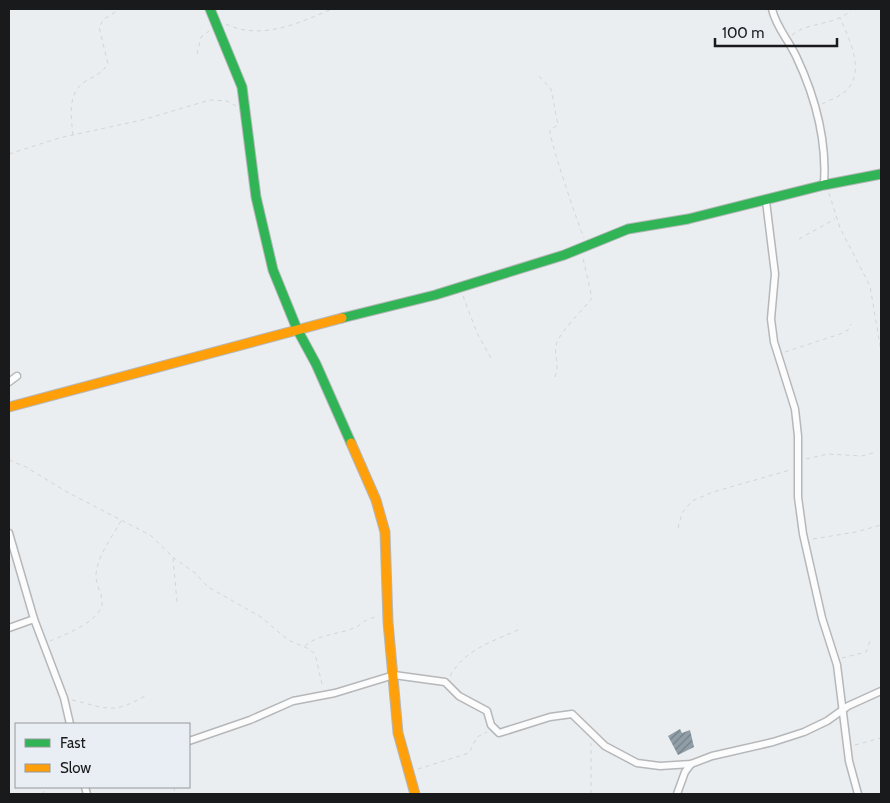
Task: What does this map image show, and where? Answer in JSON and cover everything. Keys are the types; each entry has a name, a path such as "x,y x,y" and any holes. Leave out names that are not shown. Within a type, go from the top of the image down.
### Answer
{"street":[{"path":"210,9 242,86 247,112 256,197 273,270 296,329 316,364 376,500 385,532 388,622 398,732 410,770 414,794"},
{"path":"772,9 777,25 787,39 803,72 815,109 824,148 825,185"},
{"path":"9,407 64,394 296,329 463,286 564,255 587,244 628,229 688,219 825,185 881,174"},
{"path":"766,201 775,274 772,326 777,356 795,409 798,497 822,618 836,660 847,747 858,794"},
{"path":"9,382 16,376"},
{"path":"9,533 34,619 64,698 70,723"},
{"path":"9,628 34,619"},
{"path":"190,741 250,720 293,701 394,675 447,683 459,696 487,711 495,730 499,733 518,729 567,713 577,717 606,746 637,764 660,766 691,764 712,756 758,746 804,732 827,721 842,709 881,691"},
{"path":"678,794 685,772 691,764"}],"path":[{"path":"73,135 71,112 73,93 80,84 98,74 108,64 99,27 104,19 120,9"},
{"path":"214,18 229,26 260,31 288,27 332,9"},
{"path":"787,39 795,33 818,23 840,18 852,9"},
{"path":"815,109 844,93 854,76 855,63 850,40 840,18"},
{"path":"197,54 203,35 208,31 218,29"},
{"path":"539,76 551,90 558,125 550,130 549,136 561,164 574,214 587,244"},
{"path":"9,154 73,135 142,120 210,100 227,101 247,112"},
{"path":"825,185 836,218 870,286 881,350"},
{"path":"799,239 836,218"},
{"path":"555,377 558,366 555,351 558,339 592,296 584,262 578,248"},
{"path":"463,286 464,303 479,338 492,360"},
{"path":"777,356 840,334 848,330 850,324"},
{"path":"678,528 685,507 700,497 828,454 862,456 873,453"},
{"path":"9,460 26,466 67,492 150,535 173,556 189,567 213,591 261,617 288,640 305,646 314,654 325,694"},
{"path":"44,643 73,631 98,612 102,600 96,573 104,551 122,520"},
{"path":"805,540 856,532 881,525"},
{"path":"173,556 177,602"},
{"path":"305,646 314,640 352,628 373,617 388,622"},
{"path":"447,683 458,665 474,652 489,642 520,630"},
{"path":"836,660 866,652 870,641"},
{"path":"64,698 116,709 126,707 145,696"},
{"path":"410,770 470,753 477,737 495,730"},
{"path":"591,794 592,779 589,762 592,733"},
{"path":"847,747 881,738"}],"building":[{"path":"680,729 682,733 690,730 694,747 678,755 668,736"}],"traffic: fast":[{"path":"210,9 242,87 256,197 273,270 297,329 316,364 351,443"},
{"path":"342,318 435,295 564,255 628,229 688,219 824,185 881,174"}],"traffic: slow":[{"path":"9,407 342,318"},
{"path":"351,443 376,500 385,532 388,622 398,733 415,794"}]}
